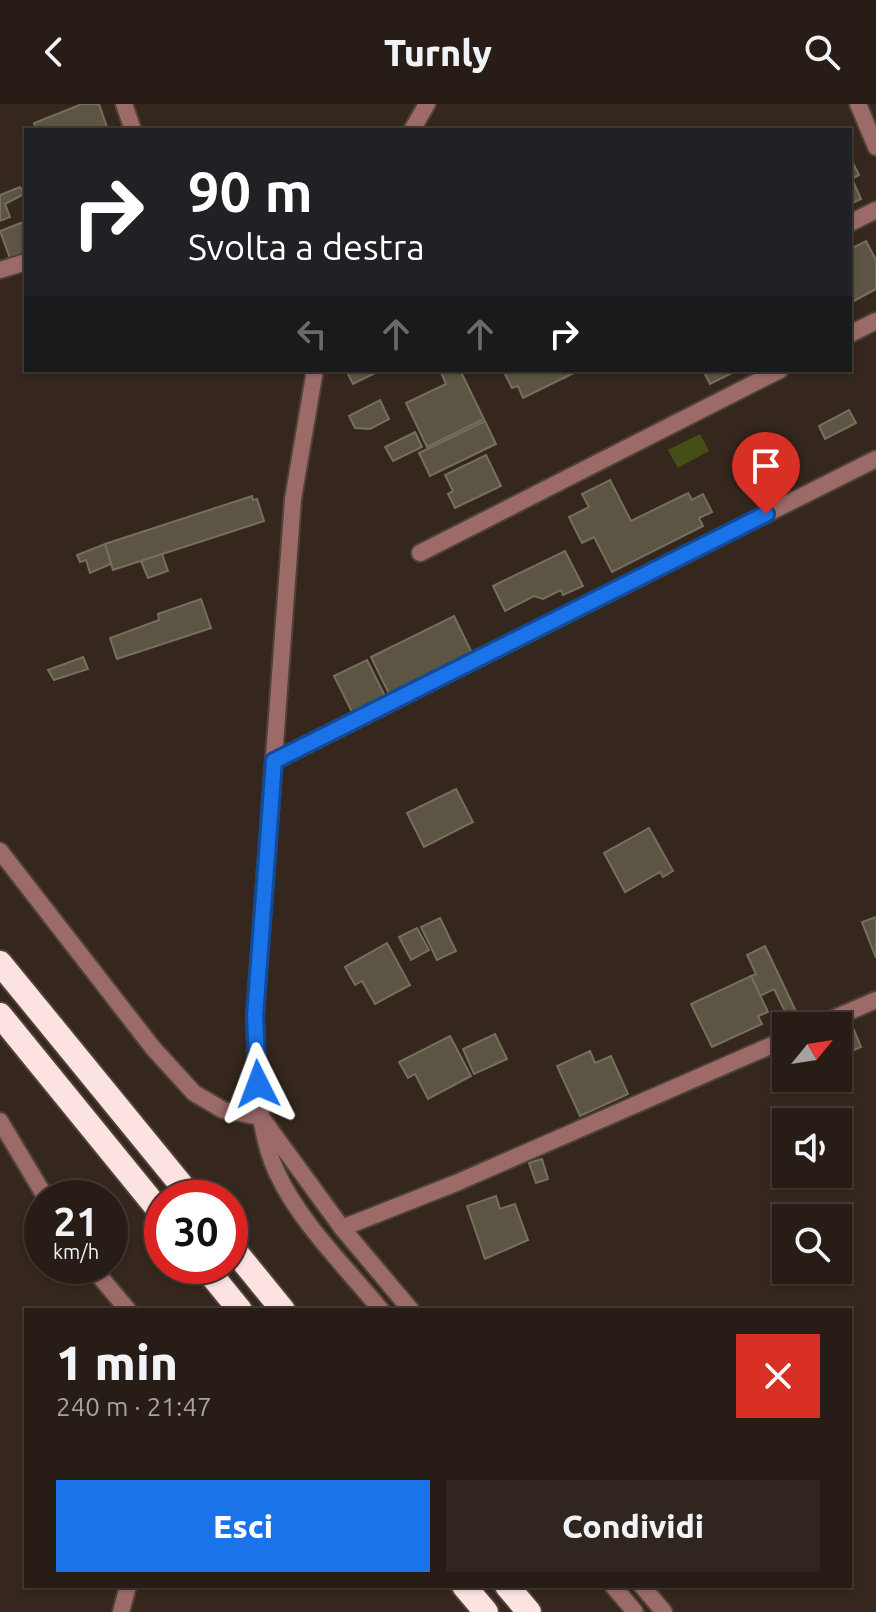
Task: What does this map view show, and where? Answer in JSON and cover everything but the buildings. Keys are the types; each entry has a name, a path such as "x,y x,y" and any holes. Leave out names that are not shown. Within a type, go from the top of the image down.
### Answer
{"highway":[{"path":"0,963 177,1180"},
{"path":"0,1015 144,1192"},
{"path":"248,1267 281,1308"},
{"path":"219,1284 238,1308"},
{"path":"466,1588 486,1612"},
{"path":"509,1588 529,1612"}],"street":[{"path":"124,104 132,128"},
{"path":"412,128 427,104"},
{"path":"858,104 876,147"},
{"path":"852,222 876,210"},
{"path":"0,270 24,263"},
{"path":"852,333 876,321"},
{"path":"315,372 293,499 255,1016 261,1117 277,1173 309,1223 379,1308"},
{"path":"420,553 776,372"},
{"path":"274,761 876,459"},
{"path":"0,851 153,1048 194,1093 223,1110 261,1117 342,1228 409,1308"},
{"path":"848,1012 876,1000"},
{"path":"342,1228 456,1183 772,1045"},
{"path":"0,1121 35,1180"},
{"path":"106,1284 126,1308"},
{"path":"121,1612 127,1588"},
{"path":"615,1588 635,1612"},
{"path":"644,1588 664,1612"}],"shaded area":[{"path":"700,434 709,451 678,468 668,450"}],"route":[{"path":"258,1084 255,1016 274,761 766,514"}]}
